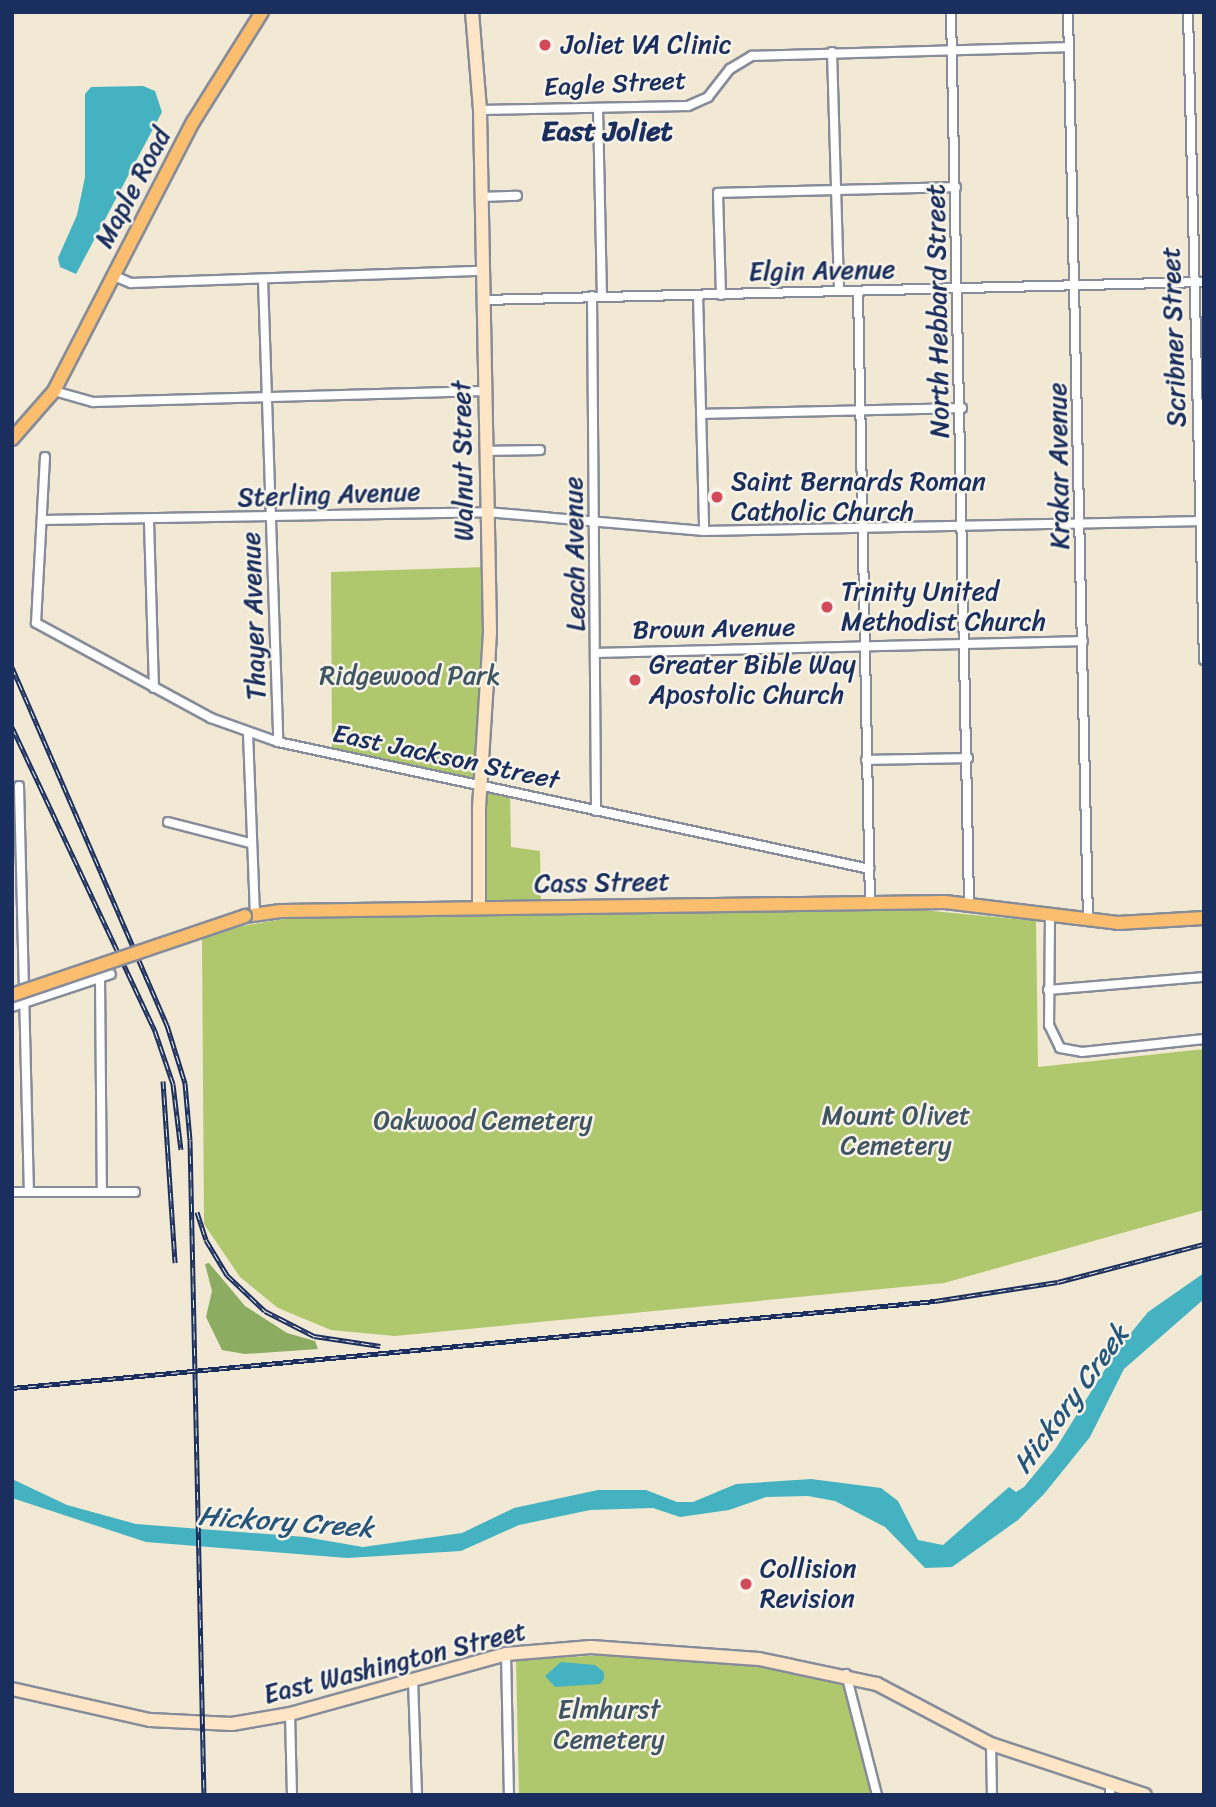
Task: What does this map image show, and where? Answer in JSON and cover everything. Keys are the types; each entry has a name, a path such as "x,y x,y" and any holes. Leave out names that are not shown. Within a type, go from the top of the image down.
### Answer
{"main road":[{"name":"Maple Road","path":"12,439 54,391 112,275 216,82 262,12"},
{"name":"Cass Street","path":"12,995 250,915 479,908 969,902 1088,919 1151,923 1204,918"}],"street":[{"name":"Walnut Street","path":"472,12 480,110 490,690 482,785 479,908"},
{"name":"North Hebbard Street","path":"951,12 962,408 969,902"},
{"name":"Krakar Avenue","path":"1068,12 1088,919"},
{"name":"Scribner Street","path":"1188,12 1204,660"},
{"name":"Eagle Street","path":"480,110 697,103 730,69 752,56 952,48 1069,47"},
{"path":"832,52 839,291"},
{"name":"Leach Avenue","path":"596,811 598,108"},
{"path":"721,295 718,193 956,187"},
{"path":"480,197 517,196"},
{"path":"112,275 131,283 482,271"},
{"name":"Thayer Avenue","path":"263,279 278,742"},
{"name":"Elgin Avenue","path":"483,300 1204,282"},
{"path":"858,291 870,903"},
{"path":"698,295 704,531"},
{"path":"54,391 93,402 485,391"},
{"path":"701,414 962,408"},
{"path":"485,451 540,450"},
{"path":"43,520 45,457"},
{"name":"Sterling Avenue","path":"43,520 149,521 486,512 704,531 1202,521"},
{"name":"East Jackson Street","path":"43,520 36,623 154,688 248,733 278,742 870,869"},
{"path":"149,521 154,688"},
{"name":"Brown Avenue","path":"598,653 1083,641"},
{"path":"248,733 250,915"},
{"path":"866,760 968,758"},
{"path":"19,786 29,1192"},
{"path":"169,822 250,843"},
{"path":"1050,914 1049,1025 1060,1048 1082,1052 1204,1039"},
{"path":"12,1007 111,974"},
{"path":"1048,990 1204,977"},
{"path":"100,978 102,1191"},
{"path":"12,1192 135,1192"},
{"name":"East Washington Street","path":"12,1689 178,1724 232,1724 290,1714 506,1654 632,1648 759,1659 846,1674 877,1684 991,1744 1110,1789 1145,1795"},
{"path":"506,1654 509,1795"},
{"path":"846,1674 877,1795"},
{"path":"413,1680 417,1795"},
{"path":"290,1714 292,1795"},
{"path":"991,1744 992,1795"}],"green space":[{"name":"Ridgewood Park","path":"487,567 481,785 332,753 331,572"},
{"path":"482,786 510,793 511,847 540,851 541,906 479,907"},
{"path":"922,910 1036,921 1038,1067 1204,1049 1204,1210 944,1283 395,1336 331,1330 278,1308 240,1277 204,1224 202,939 242,926 290,918"},
{"path":"209,1263 245,1306 287,1333 315,1341 318,1349 245,1354 222,1350 206,1317 212,1291 205,1264"},
{"name":"Elmhurst Cemetery","path":"625,1654 759,1662 843,1676 875,1795 519,1795 516,1660"}],"water":[{"path":"143,86 155,91 162,112 76,274 60,267 58,258 77,215 85,177 85,94 91,87"},
{"path":"1204,1273 1204,1299 1124,1369 1090,1437 1044,1494 1018,1520 952,1567 925,1568 885,1527 835,1501 808,1496 766,1497 729,1510 680,1517 653,1508 590,1510 519,1525 461,1551 347,1558 146,1542 12,1498 12,1479 67,1505 136,1524 305,1537 363,1547 462,1533 514,1508 598,1490 646,1490 677,1502 693,1502 736,1484 811,1479 881,1488 898,1501 918,1540 943,1545 1009,1487 1016,1492 1024,1487 1056,1448 1117,1350 1148,1312"},
{"path":"561,1662 595,1665 604,1672 604,1679 600,1684 555,1687 545,1676"}],"railway":[{"path":"12,667 167,1025 185,1083 190,1140 204,1795"},
{"path":"12,727 155,1031 173,1084 181,1150"},
{"path":"163,1081 175,1263"},
{"path":"197,1212 206,1240 227,1275 265,1311 314,1336 380,1346"},
{"path":"12,1388 935,1301 1058,1282 1204,1244"}],"place":[{"name":"Joliet VA Clinic","path":"545,45"},
{"name":"Saint Bernards Roman Catholic Church","path":"717,497"},
{"name":"Trinity United Methodist Church","path":"827,607"},
{"name":"Greater Bible Way Apostolic Church","path":"635,680"},
{"name":"Collision Revision","path":"746,1584"}],"district":[{"name":"East Joliet","path":"607,131"}],"park label":[{"name":"Oakwood Cemetery","path":"483,1121"},
{"name":"Mount Olivet Cemetery","path":"896,1131"}],"water label":[{"name":"Hickory Creek","path":"1071,1399"},
{"name":"Hickory Creek","path":"286,1522"}]}
